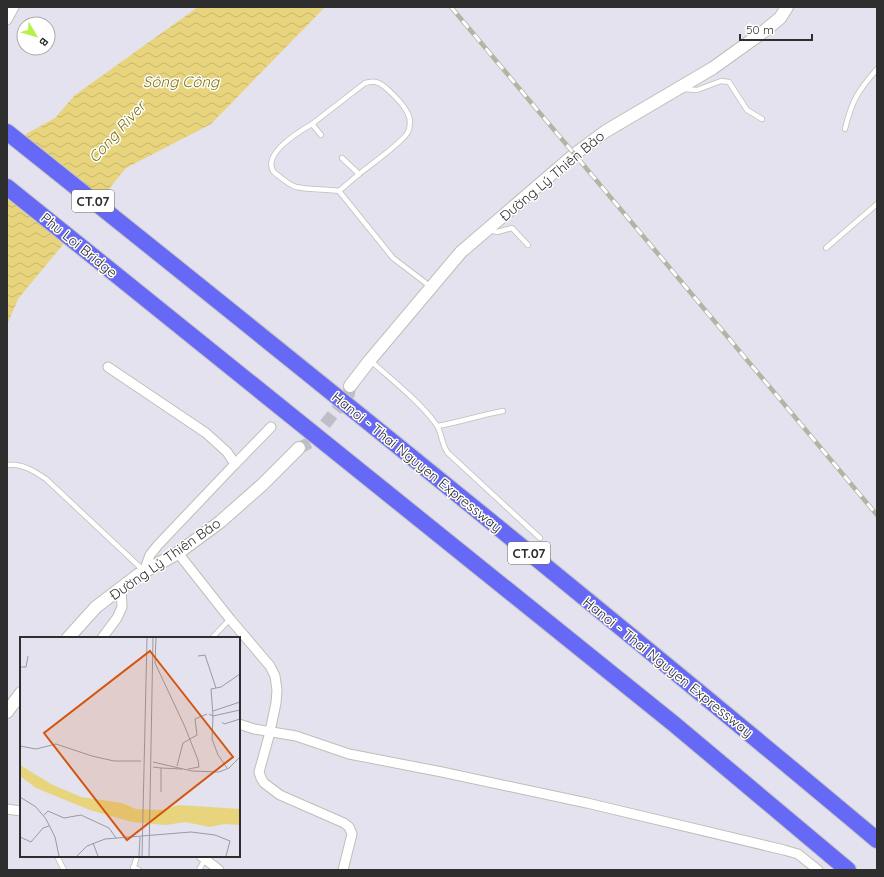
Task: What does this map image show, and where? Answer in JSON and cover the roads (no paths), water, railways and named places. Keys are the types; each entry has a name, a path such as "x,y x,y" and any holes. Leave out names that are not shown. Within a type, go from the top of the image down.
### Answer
{"highway":[{"name":"Hanoi - Thai Nguyen Expressway","path":"7,132 179,269 700,692 877,840"},
{"name":"Phu Loi Bridge","path":"7,187 662,714 848,870"}],"main road":[{"name":"Đường Lý Thiên Bảo","path":"350,386 461,252 575,154 600,136 713,68 780,18 787,7"},
{"name":"Đường Lý Thiên Bảo","path":"69,637 96,607 144,571 178,553 220,522 263,484 299,448"},
{"path":"7,712 20,695"}],"street":[{"path":"7,20 14,7"},
{"path":"108,367 206,433 227,452 234,464"},
{"path":"144,571 150,555 158,545 271,427"},
{"path":"178,553 230,619 270,666 275,676 278,690 270,731 259,772 261,778 264,783 280,795 344,823 349,827 352,834 343,870"},
{"path":"103,637 117,618 122,607 121,588"},
{"path":"240,724 254,729 296,736 349,754 442,772 579,802 784,850 798,854 818,870"},
{"path":"7,809 20,811"},
{"path":"203,857 219,870"}],"lane":[{"path":"845,129 850,109 859,90 877,69"},
{"path":"370,81 378,82 386,87 408,113 410,124 408,133 339,191 308,189 294,186 273,171 272,164 274,155 287,141 312,124 364,83 370,81"},
{"path":"678,89 697,90 722,81 728,82 747,110 762,119"},
{"path":"312,124 321,135"},
{"path":"342,158 359,174"},
{"path":"339,191 394,258 431,287"},
{"path":"826,248 877,204"},
{"path":"488,229 497,232 512,228 528,245"},
{"path":"370,360 418,404 438,426 444,448 540,538"},
{"path":"438,426 504,411"},
{"path":"7,465 14,464 31,468 46,479 144,571"},
{"path":"213,637 230,619"},
{"path":"58,857 64,870"},
{"path":"137,857 133,869 139,870"},
{"path":"199,870 203,857"}],"water":[{"name":"Sông Công","path":"198,7 325,7 211,124 126,168 18,299 7,325 7,158 26,134 55,118 75,95"}],"tunnel":[{"path":"299,448 311,442 349,394 350,386"}],"railway":[{"path":"451,7 877,515"}],"water label":[{"name":"Cong River","path":"117,132"}]}
